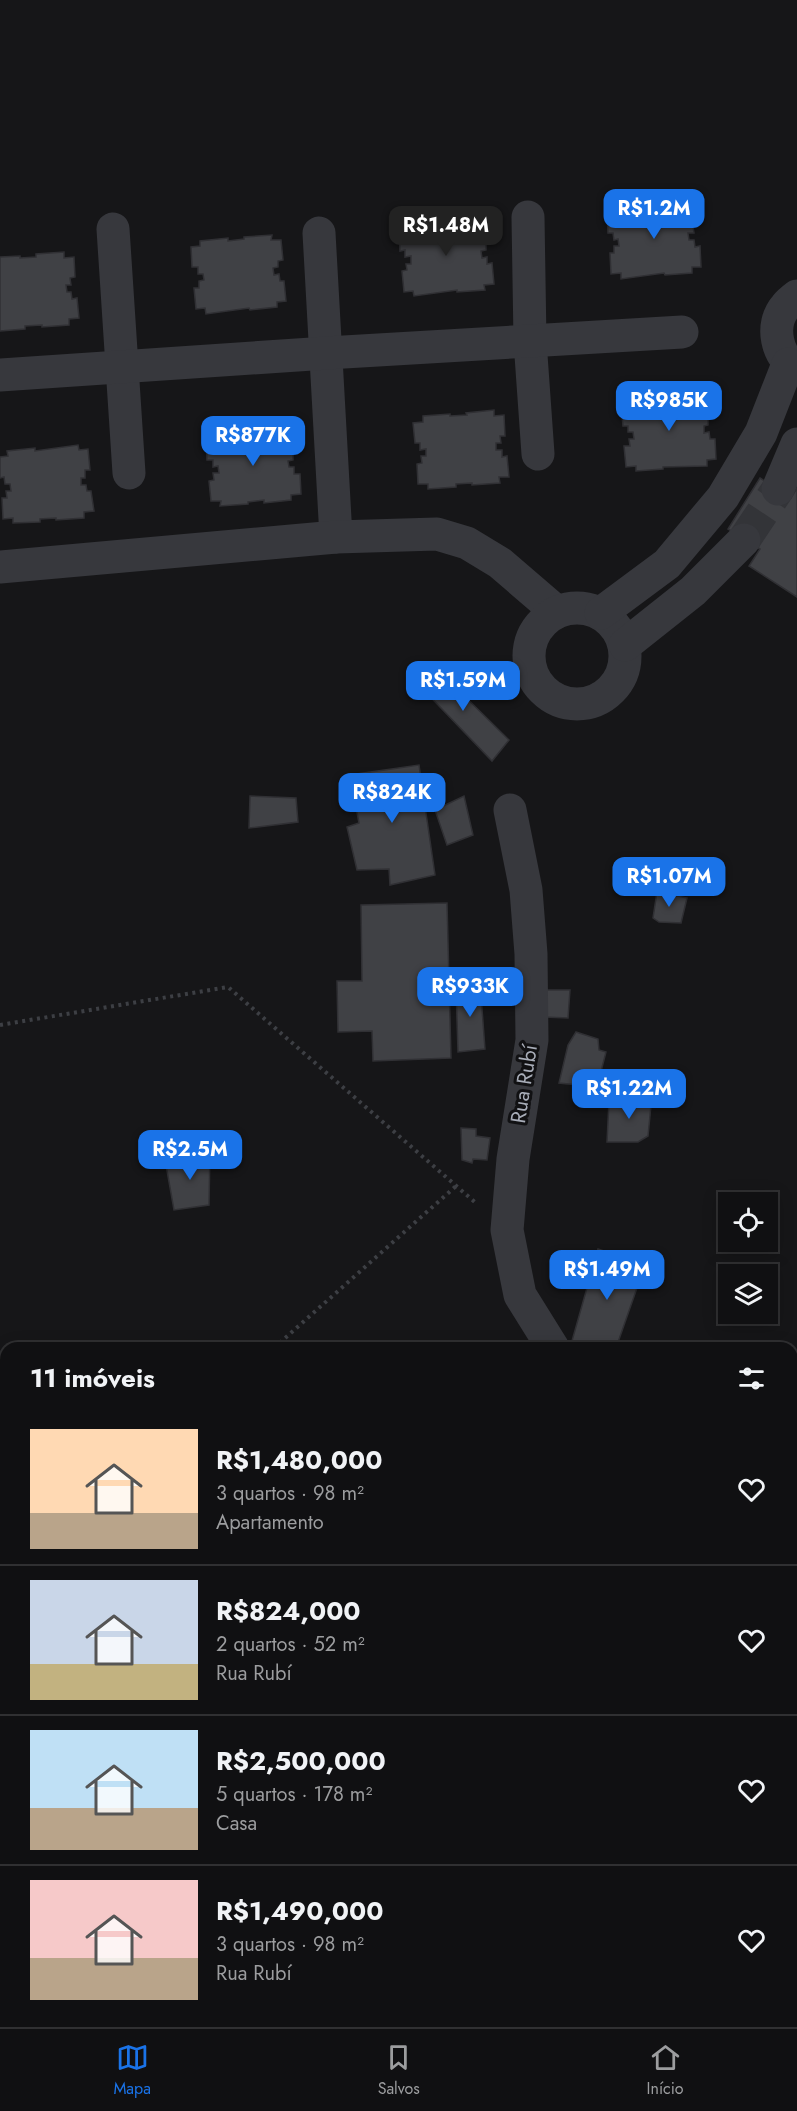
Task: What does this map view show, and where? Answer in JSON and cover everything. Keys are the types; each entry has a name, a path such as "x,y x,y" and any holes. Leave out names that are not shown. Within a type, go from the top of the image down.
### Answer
{"street":[{"path":"528,217 530,341 538,453"},
{"path":"113,229 129,473"},
{"path":"319,233 336,537"},
{"path":"601,613 668,564 723,497 761,433 793,366 778,346 777,326 784,307 797,296"},
{"path":"0,375 682,332"},
{"path":"777,489 797,444"},
{"path":"0,567 336,537 437,534 467,543 500,562 524,584 546,621"},
{"path":"625,645 693,591 744,540"},
{"path":"579,608 601,613 617,627 625,645 625,669 613,690 593,703 570,705 548,696 533,677 528,654 546,621 579,608"},
{"name":"Rua Rubí","path":"510,810 526,890 531,954 532,1040 513,1159 507,1230 520,1295 549,1342"}],"path":[{"path":"0,1025 228,987 507,1230"},
{"path":"281,1342 456,1186"}],"building":[{"path":"687,200 687,206 696,205 698,225 693,226 694,233 688,233 689,240 694,240 695,247 700,246 701,267 692,267 692,273 665,275 664,273 621,279 621,273 611,274 610,253 614,253 614,246 619,246 618,239 614,240 613,233 608,233 607,212 616,211 616,206 643,204 643,206"},
{"path":"479,218 480,223 489,222 490,243 486,243 486,250 481,251 482,258 487,257 487,264 492,263 494,284 484,285 485,290 457,292 457,290 414,296 413,291 404,292 402,271 407,270 406,264 411,264 411,256 405,257 405,250 400,251 399,230 408,229 408,224 435,221 436,224 451,222 451,220"},
{"path":"272,235 271,240 281,240 283,260 278,261 278,267 273,268 274,275 279,274 280,281 284,281 286,301 277,302 277,307 206,314 205,308 196,309 194,288 199,288 199,281 204,280 203,274 198,274 198,267 192,267 191,247 200,246 200,241 228,238 228,241 244,239 244,237"},
{"path":"64,252 64,258 74,257 75,277 70,278 71,285 66,285 67,292 71,292 72,299 77,298 79,318 69,319 69,325 25,326 25,329 0,331 0,257 36,257 36,254"},
{"path":"701,393 702,398 712,397 713,418 708,418 708,425 704,426 704,433 709,432 710,439 715,439 716,459 707,460 707,466 663,467 663,469 636,471 636,466 626,467 624,446 630,446 629,439 634,439 633,432 628,432 628,426 623,426 621,405 631,404 630,399 658,396 658,399 674,398 674,395"},
{"path":"494,410 494,416 504,415 505,436 500,436 501,443 496,443 496,450 502,450 502,457 507,456 509,477 499,477 500,483 456,484 456,487 428,489 428,484 418,484 417,464 422,463 421,456 426,456 426,449 420,450 420,443 415,443 413,423 423,422 423,416 467,415 466,413"},
{"path":"286,427 287,433 296,432 298,452 293,453 293,460 288,461 289,467 294,467 294,474 300,474 301,494 291,495 291,500 264,503 264,500 248,502 248,504 220,506 221,501 211,501 209,481 214,480 213,473 219,473 218,466 213,467 213,460 207,460 206,440 215,439 215,433 242,431 243,433"},
{"path":"78,445 79,450 88,449 90,470 85,470 85,478 81,478 81,485 86,485 87,491 91,491 94,511 84,512 84,518 40,519 40,522 13,523 13,518 3,519 2,498 7,498 6,491 11,491 10,484 5,484 4,477 0,478 0,457 8,456 7,451 35,448 35,451"},
{"path":"760,478 791,498 797,488 797,597 749,566 760,549 728,529"},
{"path":"432,664 509,740 492,761 416,682"},
{"path":"419,765 435,875 390,885 389,869 357,870 347,827 359,823 350,775"},
{"path":"250,796 296,798 298,822 249,828"},
{"path":"464,796 473,835 447,845 435,810"},
{"path":"657,892 687,898 681,923 659,922 653,918"},
{"path":"447,903 451,1058 373,1061 372,1031 338,1032 337,981 362,981 361,905"},
{"path":"480,982 485,1049 458,1052 456,986"},
{"path":"544,990 570,990 568,1018 544,1017"},
{"path":"576,1032 598,1039 599,1050 606,1052 597,1087 559,1083 568,1045"},
{"path":"637,1093 652,1095 648,1136 638,1142 607,1142 609,1101 636,1105"},
{"path":"461,1128 476,1129 476,1136 490,1138 487,1160 473,1159 472,1163 462,1160"},
{"path":"210,1150 209,1205 174,1210 166,1165"},
{"path":"598,1249 645,1265 618,1342 572,1342"}],"tunnel":[{"path":"744,540 778,489"}]}
